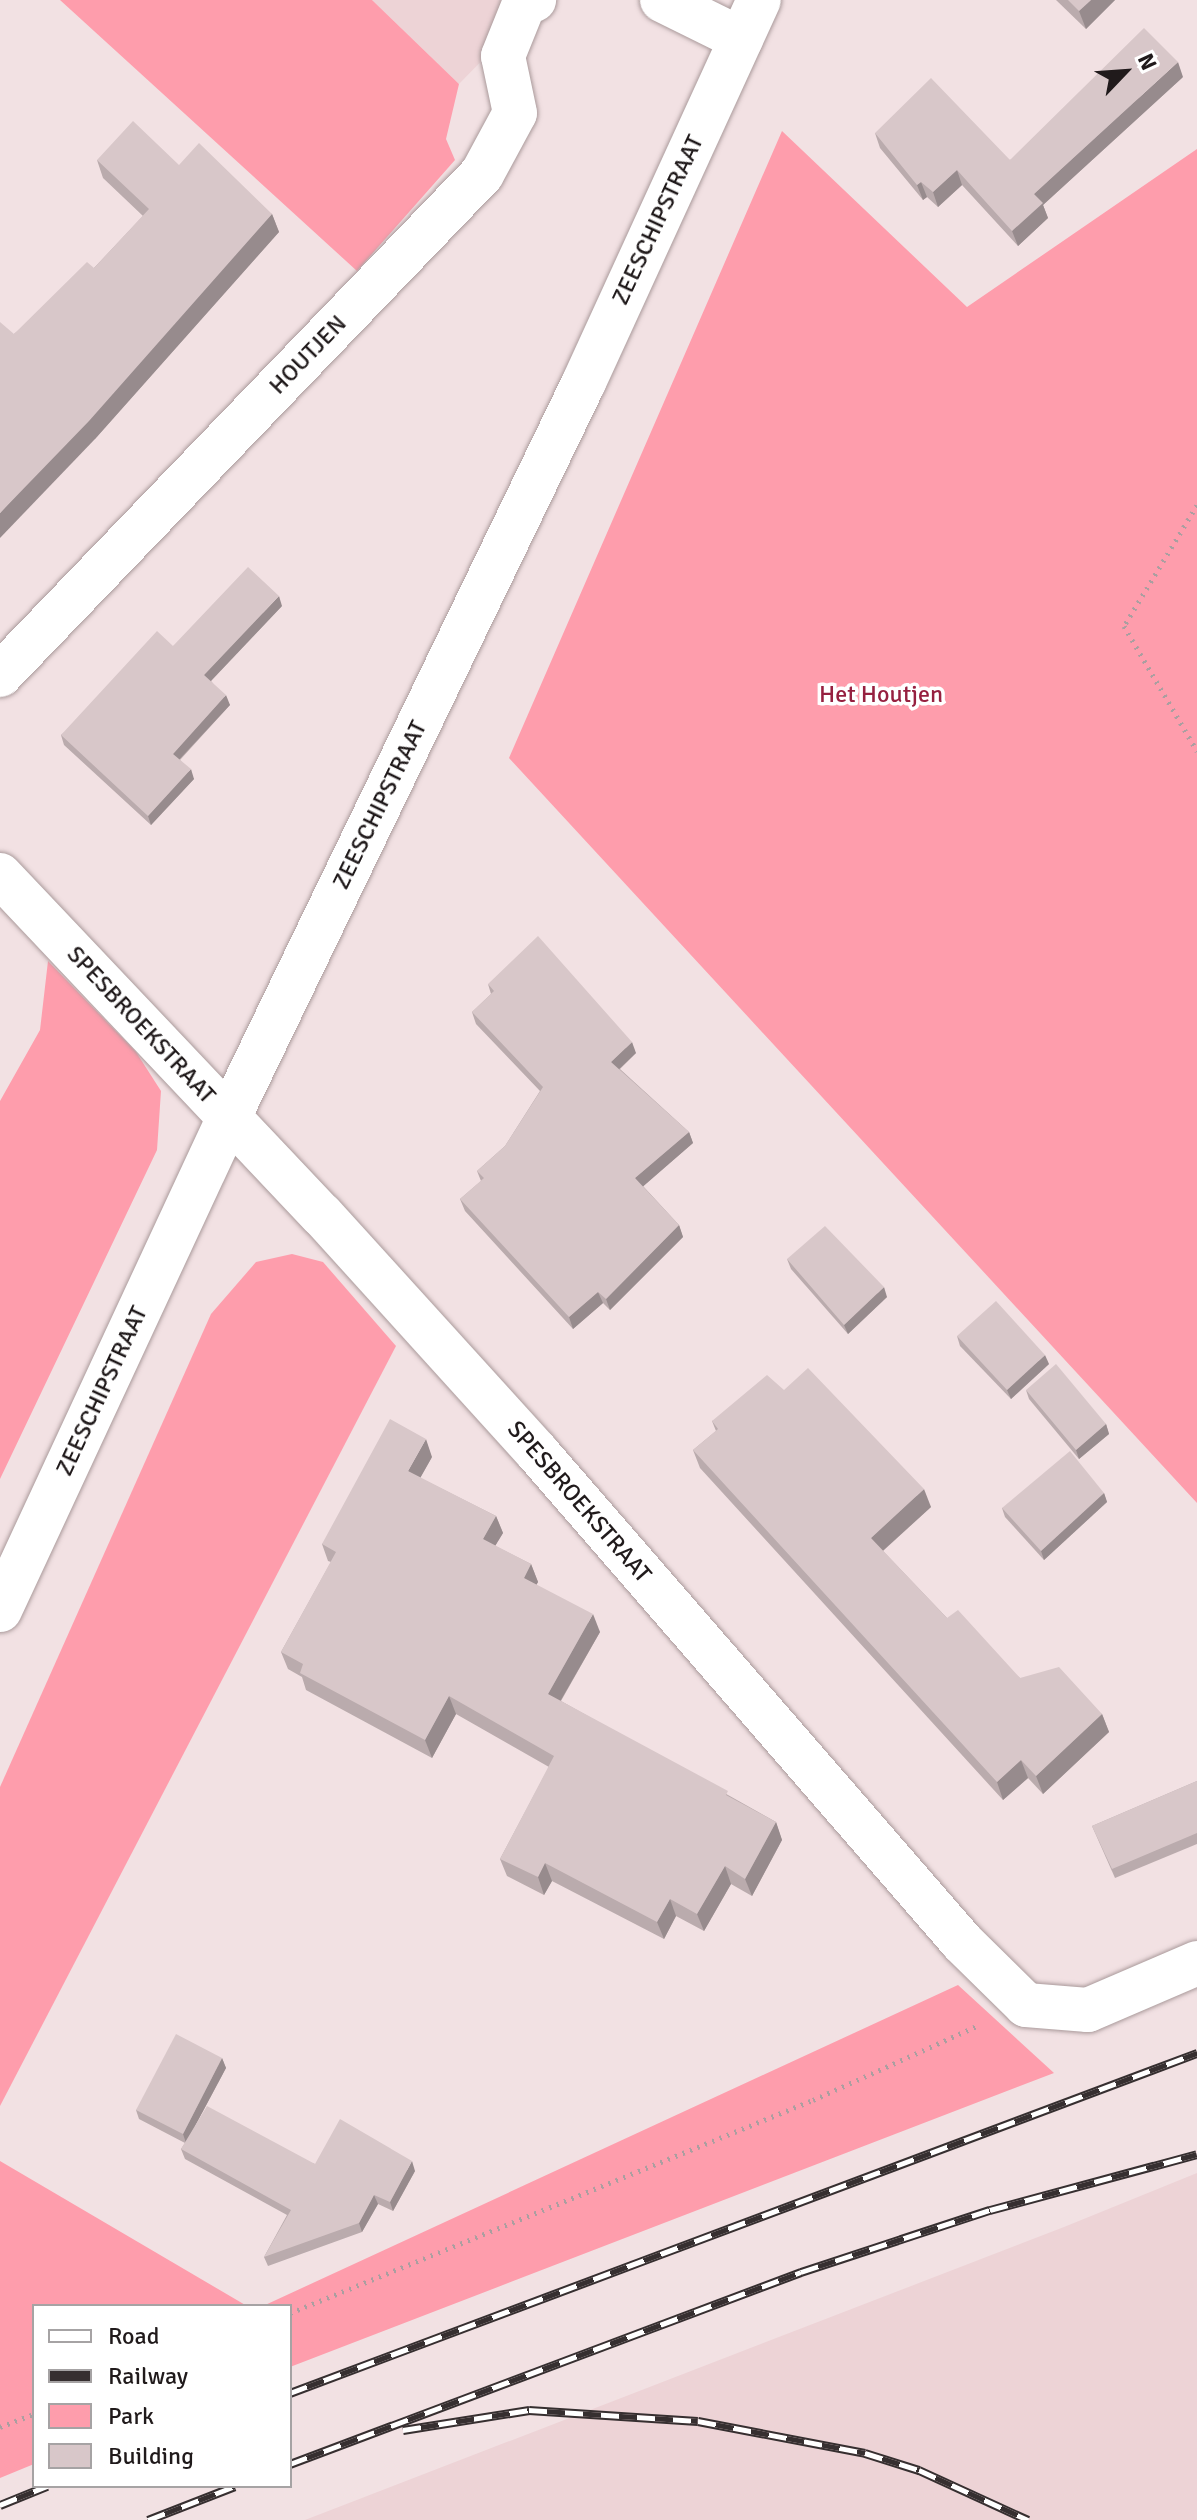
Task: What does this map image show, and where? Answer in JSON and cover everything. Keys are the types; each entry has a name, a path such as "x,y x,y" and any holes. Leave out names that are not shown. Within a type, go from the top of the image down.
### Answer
{"street":[{"name":"HOUTJEN","path":"0,675 482,174 515,113 503,56 524,4 534,0"},
{"path":"662,0 741,39"},
{"name":"ZEESCHIPSTRAAT","path":"0,1610 229,1117 584,382 759,0"},
{"name":"SPESBROEKSTRAAT","path":"0,875 229,1117 536,1451 962,1942 1026,2005"},
{"path":"1026,2005 1088,2010 1197,1963"}],"path":[{"path":"1197,505 1124,626 1197,751"},
{"path":"292,2312 813,2100 1026,2005"},
{"path":"0,2427 32,2415"}],"shaded area":[{"path":"372,0 541,0 459,84"},
{"path":"1197,2173 1197,2520 305,2520 1064,2227"}],"green space":[{"path":"60,0 372,0 459,84 446,139 455,160 357,271"},
{"name":"Het Houtjen","path":"782,131 967,307 1197,149 1197,1503 509,758"},
{"path":"48,961 136,1052 161,1091 157,1150 0,1479 0,1101 40,1030"},
{"path":"292,1254 323,1262 396,1346 0,2106 0,1787 211,1314 256,1262"},
{"path":"958,1985 1054,2073 292,2366 292,2304 267,2304"},
{"path":"0,2161 244,2304 32,2304 32,2465 0,2478"}],"building":[{"path":"1068,0 1091,0 1079,11"},
{"path":"1144,28 1178,62 1034,194 1043,203 1012,231 957,170 933,192 921,182 917,185 875,133 931,78 1010,160"},
{"path":"133,121 179,165 199,143 272,214 89,421 0,513 0,322 14,334 87,262 94,268 149,209 97,160"},
{"path":"248,567 279,596 204,675 226,695 173,754 191,769 148,816 61,735 157,631 173,646"},
{"path":"538,936 632,1042 611,1062 689,1132 635,1178 679,1225 606,1299 598,1292 569,1317 460,1199 484,1178 477,1171 505,1146 543,1087 472,1012 494,991 488,984"},
{"path":"825,1226 884,1287 844,1325 787,1259"},
{"path":"996,1301 1045,1355 1007,1390 957,1336"},
{"path":"1056,1364 1106,1424 1076,1450 1026,1390"},
{"path":"808,1368 924,1489 871,1538 947,1618 958,1610 1020,1678 1059,1667 1102,1714 1036,1776 1021,1760 997,1782 693,1450 718,1429 712,1421 767,1375 784,1390"},
{"path":"390,1419 426,1439 408,1471 496,1516 483,1539 531,1564 524,1578 593,1614 548,1694 728,1791 726,1795 776,1822 745,1879 725,1866 697,1914 670,1899 657,1922 545,1863 538,1877 500,1859 554,1756 449,1696 425,1740 300,1673 303,1664 281,1652 336,1552 322,1544"},
{"path":"1070,1451 1104,1493 1041,1551 1002,1508"},
{"path":"1197,1781 1197,1833 1112,1869 1092,1826"},
{"path":"176,2034 222,2058 183,2134 136,2110"},
{"path":"207,2106 315,2164 340,2119 412,2161 390,2202 374,2195 359,2223 264,2257 291,2210 181,2149"}],"railway":[{"path":"292,2392 1197,2053"},
{"path":"292,2463 801,2272 990,2210 1197,2154"},
{"path":"403,2430 529,2410 698,2421 865,2453 919,2470 1028,2520"},
{"path":"0,2505 42,2488"},
{"path":"148,2520 230,2488"}]}
